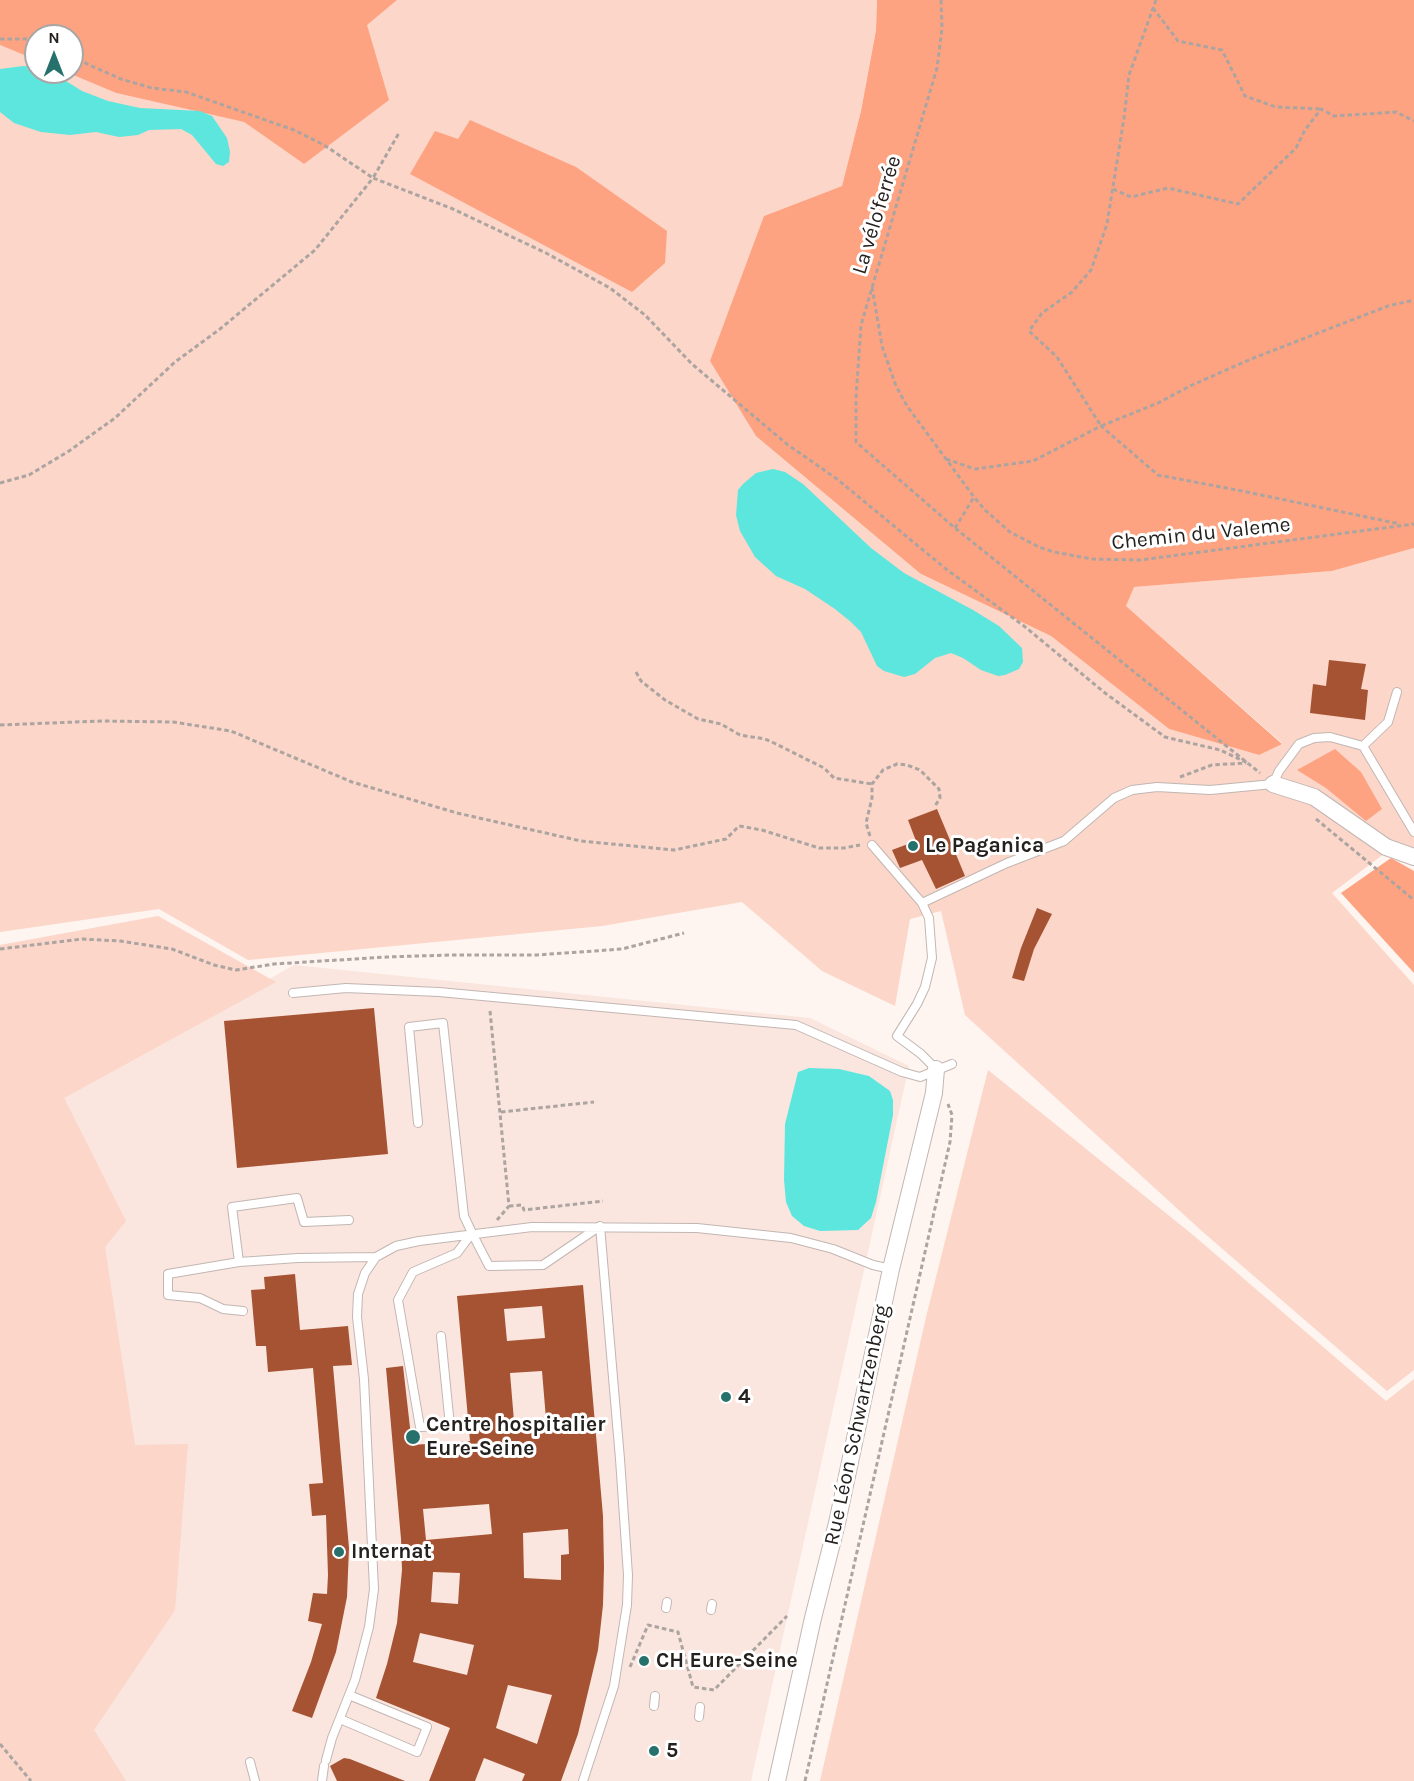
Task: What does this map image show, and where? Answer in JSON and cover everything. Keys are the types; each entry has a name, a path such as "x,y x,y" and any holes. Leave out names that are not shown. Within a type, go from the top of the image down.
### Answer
{"street":[{"path":"1273,784 1314,797 1386,847 1414,857"},
{"name":"Rue Léon Schwartzenberg","path":"777,1781 813,1618 837,1523 891,1269 934,1094 944,1066"}],"lane":[{"path":"1363,746 1388,722 1397,692"},
{"path":"922,903 1007,863 1064,841 1122,793 1157,787 1210,790 1273,784 1279,771 1299,744 1314,738 1330,737 1363,746 1414,832"},
{"path":"872,845 922,903 929,918 932,958 921,1003 897,1036 921,1054 944,1066"},
{"path":"293,993 346,988 439,992 796,1025 902,1072 920,1077 944,1066"},
{"path":"418,1123 409,1027 443,1023 459,1209 489,1266 543,1265 600,1226"},
{"path":"239,1262 232,1207 297,1198 304,1222 349,1220"},
{"path":"322,1781 325,1763 349,1695 369,1627 374,1589 365,1390 357,1317 358,1294 365,1273 376,1257 396,1246 472,1233 557,1226 600,1226 791,1239 833,1249 891,1269"},
{"path":"583,1781 614,1686 627,1605 628,1575 621,1459 600,1226"},
{"path":"441,1335 450,1426 420,1427 398,1300 413,1272 457,1253 472,1233"},
{"path":"243,1311 223,1309 200,1298 168,1295 168,1274 239,1262 298,1258 376,1257"},
{"path":"339,1719 417,1752 427,1727 349,1695"},
{"path":"250,1762 255,1781"}],"path":[{"name":"La vélo'ferrée","path":"941,0 942,29 937,68 861,325 856,397 856,442 956,528"},
{"path":"1156,0 1128,75 1124,118 1107,224 1091,270 1072,292 1042,313 1029,331 1057,357 1101,426 1158,475 1404,525"},
{"path":"1153,8 1178,40 1222,50 1245,96 1276,107 1321,109 1334,116 1396,112 1414,121"},
{"path":"0,39 24,39"},
{"path":"84,62 121,79 152,88 186,92 294,130 324,145 373,178 453,209 610,288 645,315 692,364 788,445 837,479 946,568 1024,626 1105,693 1165,737 1220,750 1248,763"},
{"path":"1113,189 1131,197 1168,188 1238,204 1296,148 1305,130 1321,109"},
{"path":"0,483 29,475 69,451 114,418 175,362 220,329 315,250 373,178 399,133"},
{"name":"Chemin du Valeme","path":"872,284 882,346 896,386 907,406 974,497 998,522 1024,541 1054,552 1110,561 1158,559 1414,524"},
{"path":"945,458 975,470 1033,461 1101,426 1158,403 1251,359 1388,306 1414,300"},
{"path":"974,497 956,528 1273,784"},
{"path":"636,672 641,681 665,700 698,719 722,724 740,735 765,739 824,768 834,778 872,784"},
{"path":"0,725 101,721 173,722 231,731 352,782 457,813 581,841 674,850 726,839 739,826 762,830 819,848 844,848 856,844 872,845 866,823 872,798 872,784 883,770 897,764 920,770 939,789 940,798 935,807"},
{"path":"1157,787 1212,765 1248,763"},
{"path":"1308,813 1414,900"},
{"path":"0,950 82,939 120,941 172,949 214,965 236,970 274,964 387,957 537,955 622,949 684,933"},
{"path":"490,1011 508,1206 496,1221 497,1231"},
{"path":"804,1781 950,1142 952,1115 949,1106 946,1098 934,1094"},
{"path":"500,1112 594,1102"},
{"path":"508,1206 522,1205 524,1210 603,1201"},
{"path":"616,1671 627,1674 648,1625 678,1632 693,1687 714,1690 788,1616"},
{"path":"0,1744 31,1781"}],"shaded area":[{"path":"0,0 397,0 367,25 389,100 304,164 244,122 116,93 84,80 84,24 24,24 24,55 0,45"},
{"path":"397,0 877,0 876,29 861,111 842,186 764,216 921,574 1051,636 1169,729 1259,755 1282,743 1126,606 1133,587 1332,571 1414,548 1414,848 1397,844 1332,893 1414,985 1414,1370 1387,1391 1204,1233 965,1015 941,911 910,919 895,1006 822,971 742,902 602,926 248,960 159,909 0,932 0,45 24,55 24,84 84,84 84,80 116,93 244,122 304,164 366,25"},
{"path":"877,0 1414,0 1414,548 1332,571 1134,587 1126,606 1282,744 1259,755 1169,729 1051,636 921,574 756,436 710,361 764,216 842,186 861,111 876,30"},
{"path":"470,120 576,167 667,231 665,263 632,292 410,174 435,131 458,139"},
{"path":"1335,749 1361,772 1382,809 1366,821 1326,788 1297,770"},
{"path":"1391,858 1414,871 1414,973 1341,893"},
{"path":"158,916 276,982 64,1098 126,1221 105,1247 135,1445 188,1444 175,1610 94,1730 126,1781 0,1781 0,945"},
{"name":"Centre hospitalier Eure-Seine","path":"294,965 810,1018 909,1066 751,1781 121,1781 0,1626 0,1131"},
{"path":"988,1070 1193,1235 1386,1401 1414,1379 1414,1781 820,1781 927,1313"}],"water":[{"path":"24,66 24,84 71,84 108,101 140,108 200,111 212,116 227,138 230,152 229,162 223,166 216,164 192,135 181,129 149,130 138,135 119,137 96,132 70,135 41,132 14,123 0,112 0,69"},
{"path":"773,469 785,472 803,484 871,548 904,573 999,626 1022,648 1023,662 1019,669 998,676 981,670 951,653 935,658 915,674 904,677 884,671 877,666 861,632 851,622 805,589 776,576 755,557 740,531 736,515 738,490 756,473"},
{"path":"809,1068 839,1069 869,1076 890,1091 893,1100 893,1115 876,1202 871,1218 858,1230 820,1231 804,1226 792,1216 786,1202 785,1124 798,1072"}],"building":[{"path":"1329,660 1366,664 1361,689 1368,690 1365,720 1310,713 1313,684 1326,686"},
{"path":"937,809 965,876 936,889 922,860 900,868 892,850 916,841 908,820"},
{"path":"1037,908 1052,914 1034,949 1024,981 1012,978 1021,948"},
{"path":"374,1008 388,1154 237,1168 224,1021"},
{"path":"295,1274 300,1330 348,1326 352,1365 333,1366 349,1548 347,1597 336,1652 312,1718 292,1711 311,1662 322,1624 308,1621 313,1593 327,1594 326,1515 312,1516 309,1484 323,1483 313,1368 268,1372 266,1346 256,1346 251,1290 265,1289 264,1277"},
{"path":"583,1285 603,1516 603,1605 598,1650 578,1734 561,1781 522,1781 525,1774 484,1758 475,1781 429,1781 450,1728 376,1698 397,1623 402,1570 386,1368 403,1366 412,1445 470,1441 457,1296","holes":["542,1306 545,1338 507,1341 504,1309","542,1371 546,1419 514,1421 510,1373","489,1504 492,1534 426,1540 423,1509","568,1529 569,1554 561,1555 561,1580 524,1578 523,1533","433,1572 460,1573 458,1604 431,1602","420,1633 474,1645 467,1675 413,1662","508,1685 552,1695 537,1744 496,1728"]},
{"path":"344,1758 405,1781 337,1781 330,1766"}],"place":[{"name":"Le Paganica","path":"913,846"},
{"name":"4","path":"726,1397"},
{"name":"Centre hospitalier Eure-Seine","path":"413,1437"},
{"name":"Internat","path":"339,1552"},
{"name":"CH Eure-Seine","path":"644,1661"},
{"name":"5","path":"654,1751"}]}
